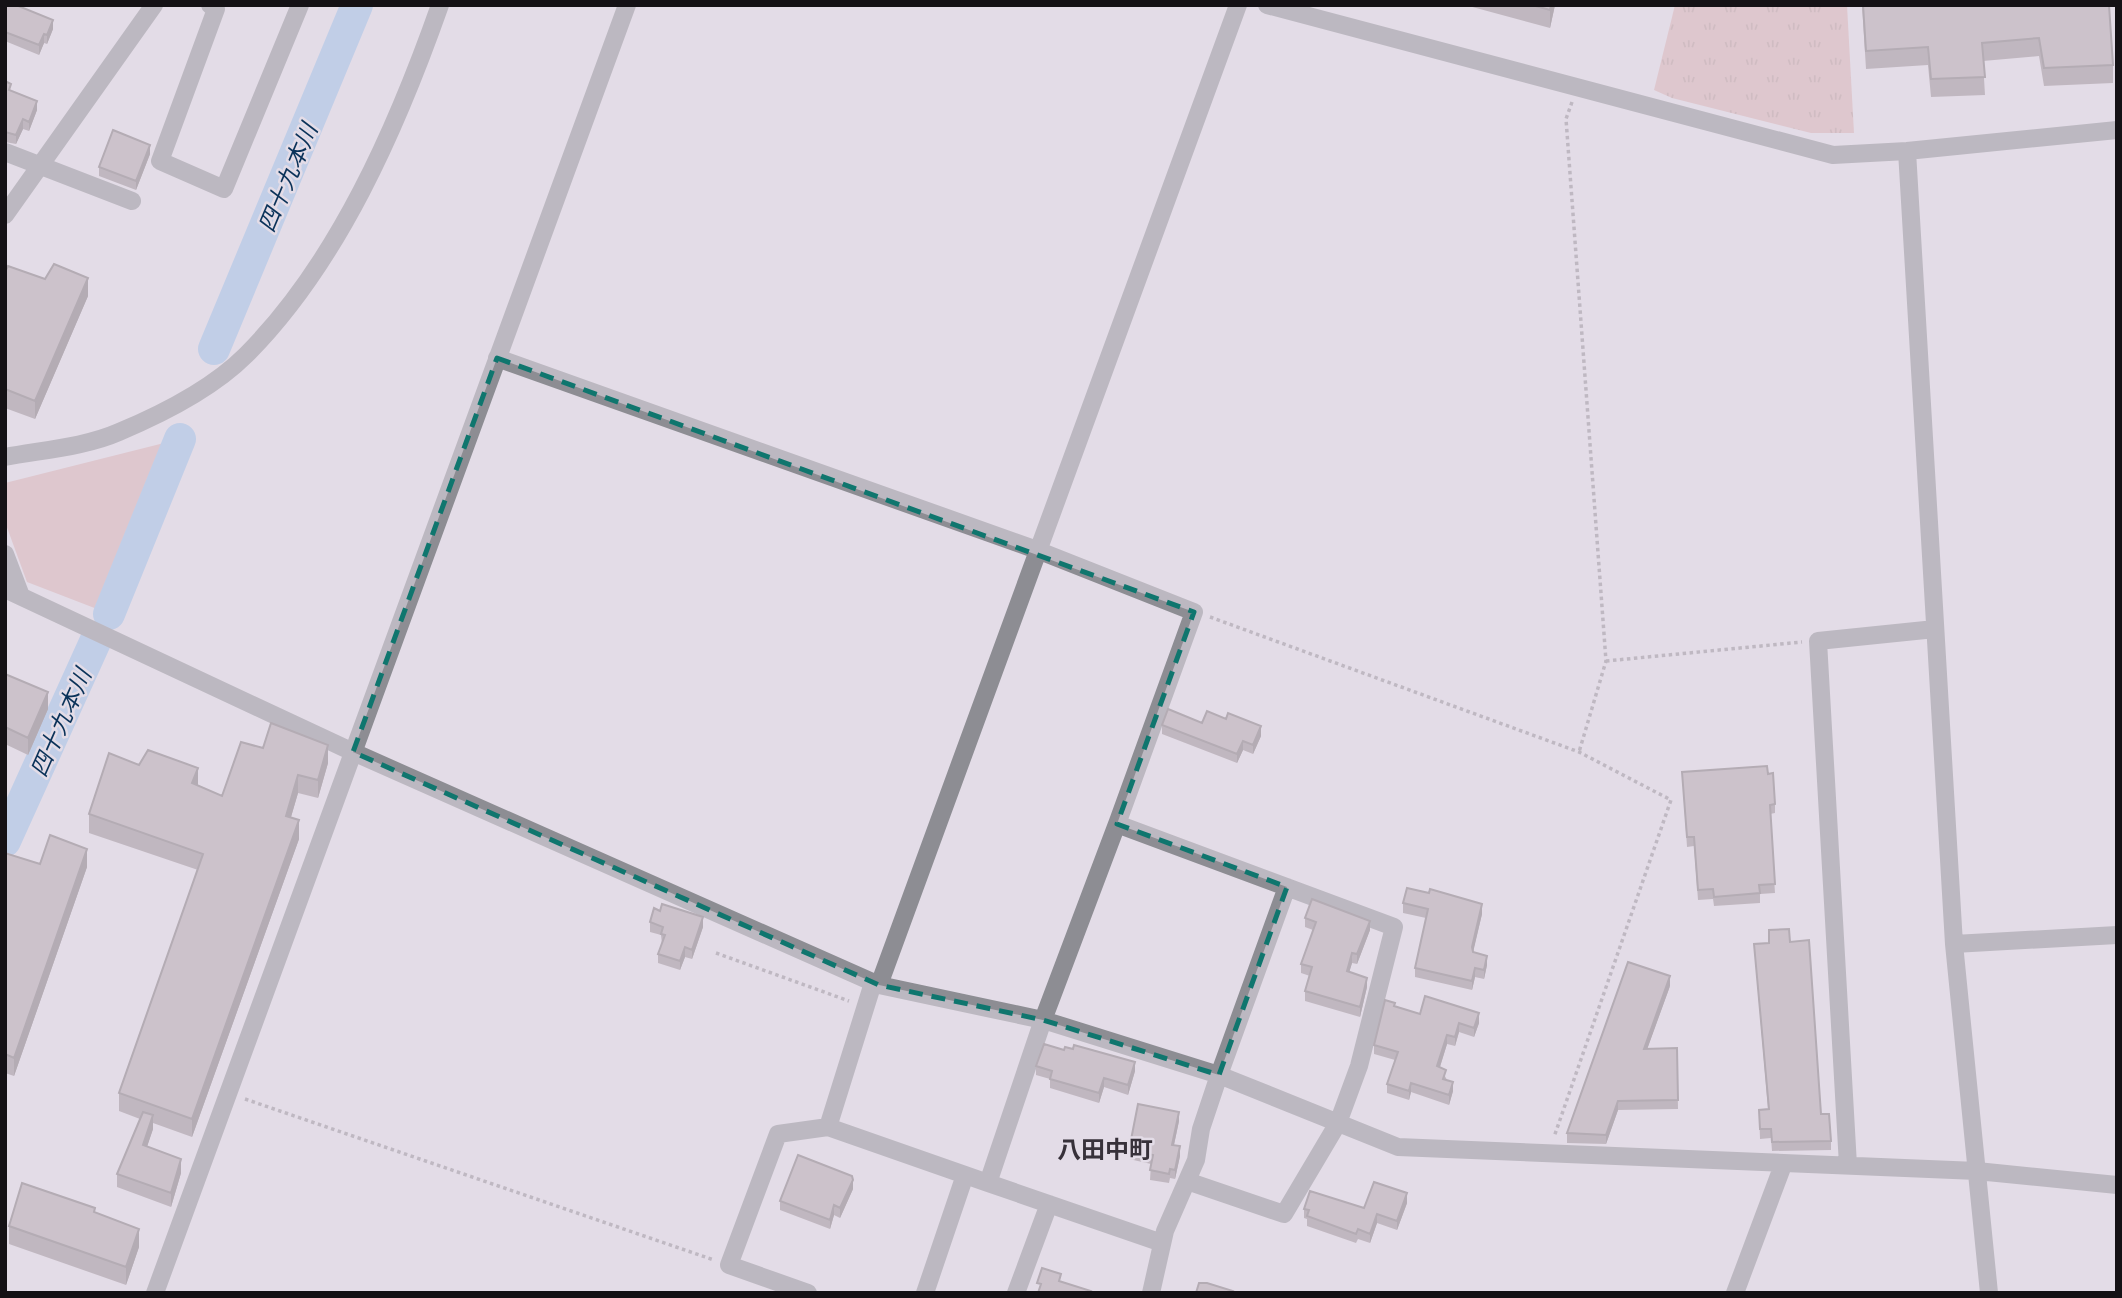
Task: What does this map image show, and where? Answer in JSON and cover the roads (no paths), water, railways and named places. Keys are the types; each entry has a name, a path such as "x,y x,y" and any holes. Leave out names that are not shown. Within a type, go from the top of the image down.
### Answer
{"street":[{"path":"5,215 154,5"},
{"path":"210,5 216,9 160,161 224,189 300,5"},
{"path":"5,457 117,433 169,407 245,357 322,261 396,115 440,5"},
{"path":"155,1293 627,5"},
{"path":"828,1127 866,1007 1238,5"},
{"path":"1268,5 1833,155 1907,151 2117,130"},
{"path":"1907,151 1954,944 1989,1293"},
{"path":"5,152 132,201"},
{"path":"497,358 1037,550 1194,612 1043,1020 988,1183"},
{"path":"5,554 13,593 353,752 876,984 1043,1020 1219,1075 1398,1147 1977,1171 2117,1185"},
{"path":"1848,1165 1818,641 1934,629"},
{"path":"1116,824 1394,927 1359,1066 1338,1123 1284,1214 1187,1181"},
{"path":"1151,1293 1162,1243 1196,1160 1201,1129 1219,1075 1287,887"},
{"path":"1954,944 2117,935"},
{"path":"808,1293 729,1265 778,1135 828,1127 1162,1243"},
{"path":"1735,1293 1783,1165"},
{"path":"925,1293 965,1175"},
{"path":"1016,1293 1049,1204"}],"waterway":[{"name":"四十九本川","path":"214,349 357,5"},
{"name":"四十九本川","path":"109,614 180,439"},
{"name":"四十九本川","path":"5,841 95,642"}],"district":[{"name":"八田中町","path":"1105,1147"}]}
